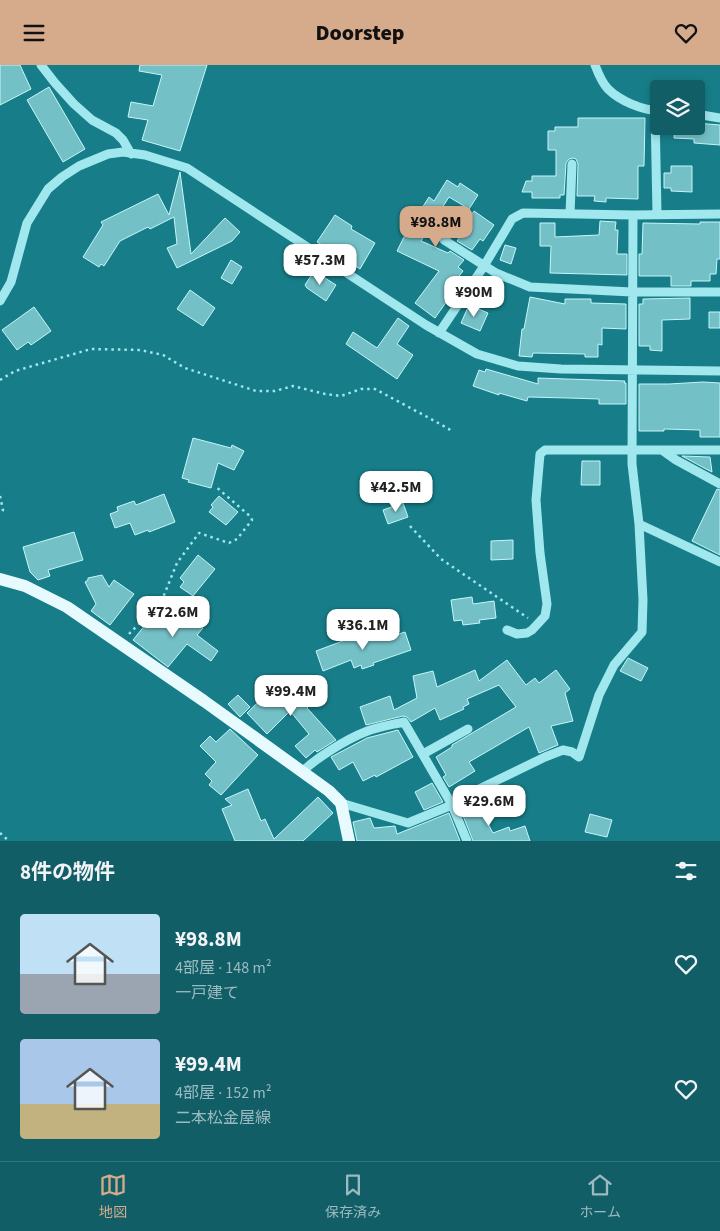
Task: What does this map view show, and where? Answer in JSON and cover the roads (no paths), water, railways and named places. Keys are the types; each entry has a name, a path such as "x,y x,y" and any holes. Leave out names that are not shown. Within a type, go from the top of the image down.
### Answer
{"main road":[{"path":"0,579 24,586 67,607 204,701 329,791 341,803 349,841"}],"street":[{"path":"41,65 74,104 97,123 116,133 131,153"},
{"path":"595,65 607,88 619,97 650,108"},
{"path":"705,116 720,118"},
{"path":"657,135 657,214"},
{"path":"0,301 11,282 27,223 48,189 79,166 108,154 131,153 145,155 187,168 439,333 477,354 518,366 632,371 720,371"},
{"path":"570,214 572,164"},
{"path":"439,333 484,266 512,219 523,213 720,214"},
{"path":"341,803 408,823 452,805 475,791 563,750 572,752 579,757 599,695 606,680 614,665 642,632 643,600 639,524 632,464 634,215"},
{"path":"459,218 444,240 504,277 530,287 632,292 720,292"},
{"path":"507,630 521,634 532,630 546,616 547,604 540,553 536,500 540,454 545,450 720,449"},
{"path":"662,450 676,460 720,484"},
{"path":"639,524 720,562"},
{"path":"302,772 309,764 365,732 404,722 452,805 467,841"},
{"path":"423,754 468,729"}]}
